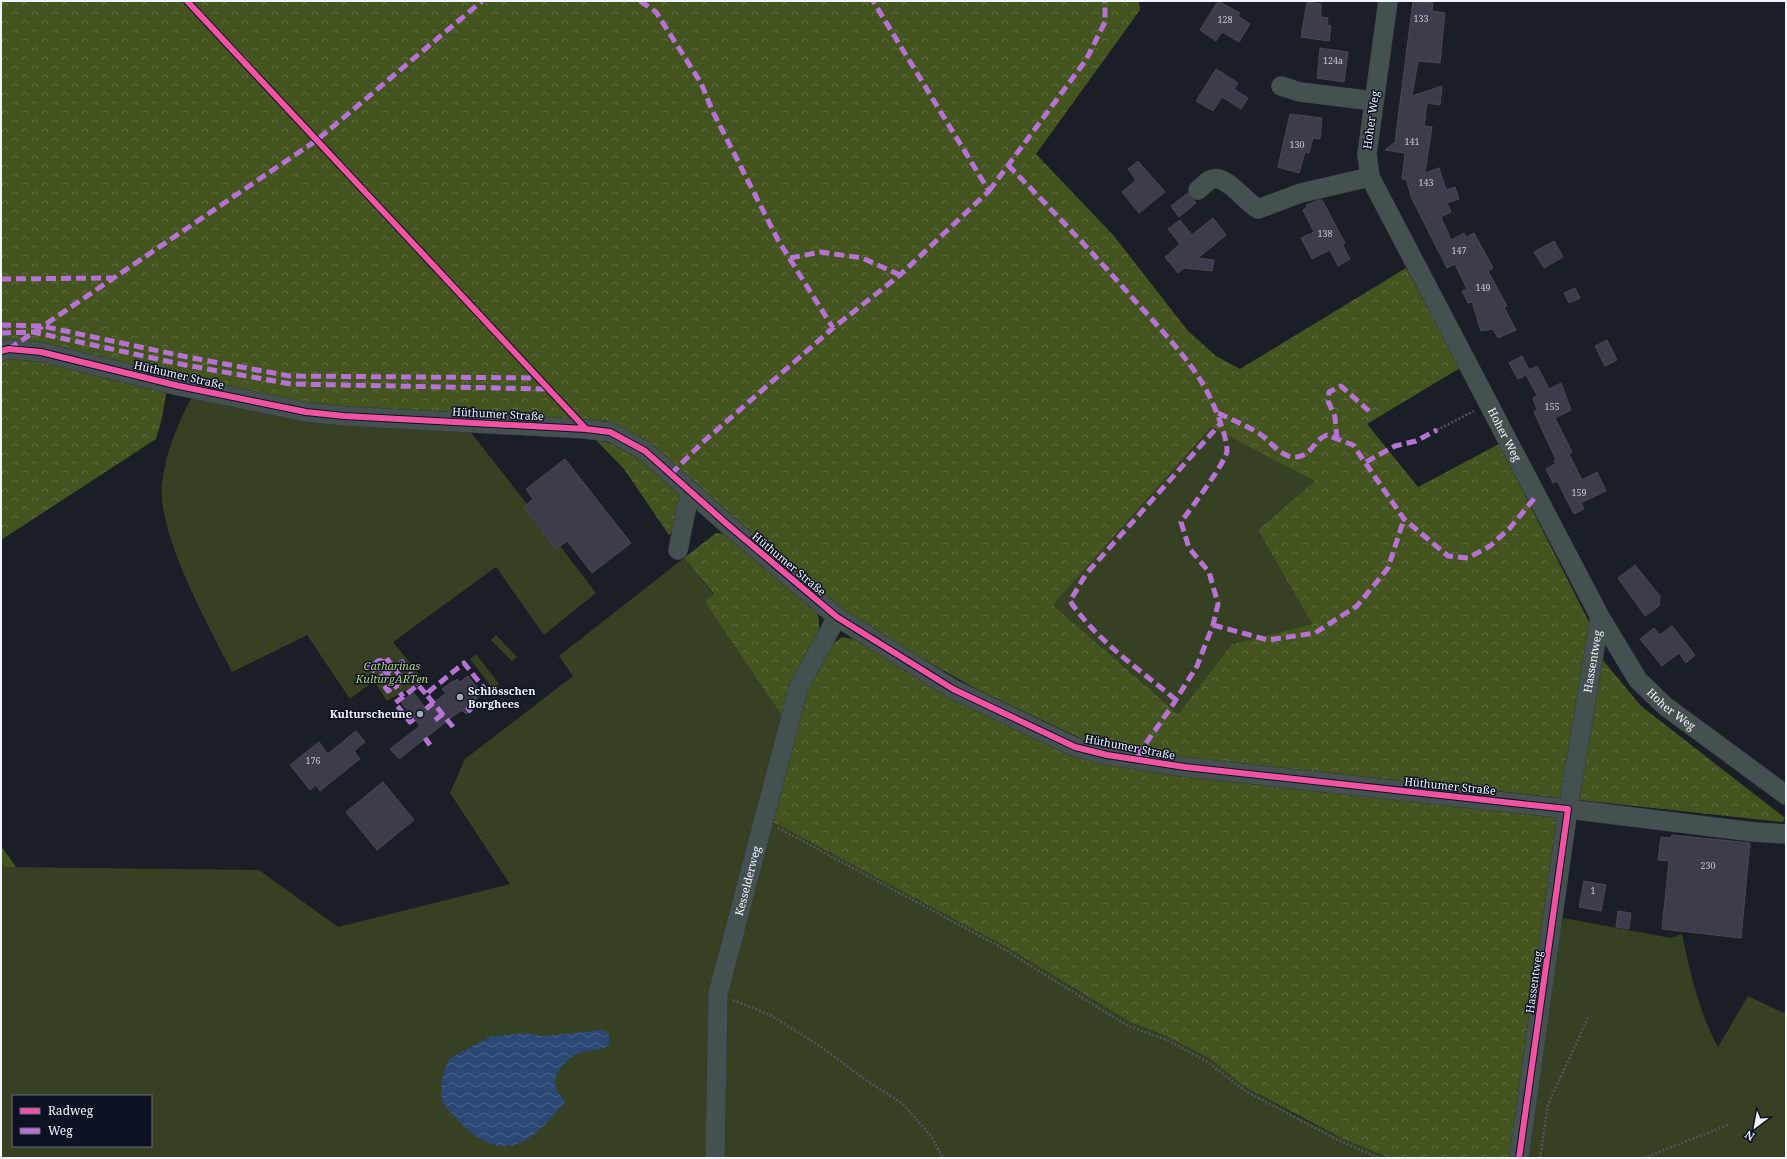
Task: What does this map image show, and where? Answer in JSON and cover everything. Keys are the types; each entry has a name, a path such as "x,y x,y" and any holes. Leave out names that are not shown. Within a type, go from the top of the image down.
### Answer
{"street":[{"name":"Hoher Weg","path":"1388,1 1367,154 1370,177 1600,617 1638,680 1665,706 1786,795"},
{"path":"1281,86 1300,92 1374,101"},
{"path":"1198,190 1211,179 1218,178 1226,181 1252,206 1258,209 1301,193 1370,177"},
{"name":"Hüthumer Straße","path":"1,351 9,349 41,352 179,386 306,412 352,416 586,428 610,432 645,451 728,525 837,617 953,689 1075,746 1107,755 1185,767 1568,809 1754,832 1786,834"},
{"path":"678,550 690,491"},
{"name":"Kesselderweg","path":"715,1158 718,994 763,820 800,686 837,617"},
{"name":"Hassentweg","path":"1519,1158 1568,809 1600,617"}],"path":[{"path":"1437,430 1489,404"},
{"path":"763,820 997,945 1128,1026 1167,1040 1199,1057 1247,1092 1336,1139 1379,1158"},
{"path":"718,994 770,1015 817,1044 866,1080 903,1104 931,1136 944,1158"},
{"path":"1540,1158 1548,1104 1588,1018"},
{"path":"1644,1158 1728,1125"}],"green space":[{"path":"1,1 1139,1 1140,10 1036,154 1114,236 1188,331 1216,356 1240,369 1406,268 1460,368 1367,424 1418,487 1499,444 1589,622 1602,659 1641,706 1785,818 1783,822 1125,751 1095,745 978,690 866,627 801,581 646,441 606,421 310,406 39,343 1,344","holes":["1211,427 1315,481 1258,530 1312,624 1232,644 1178,714 1053,605"]},
{"path":"24,357 167,389 162,418 156,439 1,540 1,359"},
{"name":"Catharinas KulturgARTen","path":"193,395 469,430 527,504 524,507 556,549 560,546 596,593 544,635 496,567 393,642 424,680 387,701 374,681 350,699 307,635 232,672 186,579 167,528 163,504 162,483 166,460 182,416"},
{"path":"1211,427 1316,481 1258,530 1312,624 1232,644 1178,714 1053,605"},
{"path":"595,439 617,445 641,457 693,503 693,516 669,535 624,469"},
{"path":"716,533 727,534 816,609 819,620 819,632 782,716 705,602 714,594 684,558"},
{"path":"684,558 714,595 707,601 782,716 726,926 737,942 769,820 1008,948 1130,1022 1166,1036 1209,1058 1245,1087 1301,1118 1345,1140 1390,1158 1,1158 1,862 5,867 259,870 338,927 510,884 450,793 465,759 573,676 559,656"},
{"path":"496,635 517,657 512,661 491,640"},
{"path":"842,637 858,640 912,675 968,705 1093,761 1562,818 1512,1158 1390,1158 1345,1140 1245,1087 1209,1058 1166,1036 1130,1022 1008,948 769,820 805,689 829,647"},
{"path":"476,654 499,684 493,689 470,659"},
{"path":"1,846 16,867 5,867 1,862"},
{"path":"1563,918 1671,938 1682,934 1700,1006 1718,1047 1748,996 1786,1014 1786,1158 1514,1158"}],"water":[{"path":"604,1030 610,1036 609,1044 605,1048 586,1051 571,1057 560,1069 557,1074 555,1086 558,1093 566,1101 541,1128 530,1138 524,1141 514,1145 504,1146 486,1142 469,1131 448,1109 442,1100 441,1084 449,1059 489,1037 522,1033 543,1036"}],"building":[{"path":"1218,1 1240,13 1238,16 1250,24 1239,42 1222,32 1216,41 1200,30"},
{"path":"1413,1 1433,3 1432,11 1445,13 1440,63 1418,61 1412,96 1442,86 1440,105 1427,103 1424,126 1432,127 1425,173 1439,168 1446,190 1455,187 1459,199 1447,203 1451,212 1441,217 1451,240 1464,233 1466,237 1474,233 1493,268 1488,271 1507,306 1504,307 1516,330 1498,338 1493,329 1481,331 1472,302 1468,303 1462,291 1467,289 1455,264 1447,268 1412,199 1406,179 1402,179 1405,153 1385,150 1395,142"},
{"path":"1307,2 1321,4 1321,17 1328,18 1327,25 1331,26 1329,41 1301,37"},
{"path":"1320,48 1348,52 1344,82 1317,78"},
{"path":"1216,69 1238,83 1234,89 1248,98 1241,109 1222,97 1213,111 1196,101"},
{"path":"1290,114 1322,118 1320,139 1313,138 1309,153 1305,152 1299,173 1278,167"},
{"path":"1138,161 1165,192 1139,213 1122,192 1136,180 1128,169"},
{"path":"1188,193 1196,203 1179,217 1171,206"},
{"path":"1322,200 1345,243 1342,244 1350,259 1338,266 1330,250 1312,259 1301,238 1314,232 1303,210 1307,207 1306,205"},
{"path":"1213,218 1226,235 1198,258 1214,260 1212,271 1184,268 1178,273 1165,257 1180,244 1168,229 1180,220 1192,235"},
{"path":"1554,241 1563,257 1544,268 1534,252"},
{"path":"1575,288 1580,298 1569,303 1564,293"},
{"path":"1607,340 1617,360 1605,366 1595,346"},
{"path":"1522,356 1529,370 1537,366 1549,389 1561,383 1571,410 1555,418 1572,452 1569,454 1582,480 1597,472 1606,491 1581,503 1584,509 1574,514 1557,481 1553,483 1546,469 1555,464 1554,461 1556,460 1534,412 1537,410 1533,398 1537,395 1526,375 1518,379 1509,363"},
{"path":"565,459 631,543 592,573 567,541 556,549 524,507 533,499 526,489"},
{"path":"1635,565 1660,596 1659,606 1645,616 1618,578"},
{"path":"1672,626 1695,655 1686,663 1679,653 1662,666 1640,639 1654,628 1660,635"},
{"path":"468,676 482,694 466,707 468,712 466,714 462,710 399,759 390,749 420,726 401,702 413,692 426,709 446,693 442,689 457,679 460,682"},
{"path":"356,731 365,742 354,751 360,759 320,791 316,785 310,790 290,765 319,742 328,754"},
{"path":"383,782 414,820 377,850 346,812"},
{"path":"1672,835 1750,843 1741,938 1662,929 1669,861 1658,860 1661,837 1671,838"},
{"path":"1584,881 1606,885 1601,911 1579,907"},
{"path":"1618,911 1631,913 1629,929 1616,927"}],"marked path":[{"path":"9,349 317,140 482,1"},
{"path":"640,1 656,12 701,83 712,110 778,240 833,328"},
{"path":"671,474 702,443 833,328 900,275 989,191 873,1"},
{"path":"989,191 1086,60 1105,22 1105,1"},
{"path":"1008,165 1105,267 1162,330 1187,361 1201,381 1218,415 1226,444 1227,451 1221,465 1181,522 1189,548 1209,572 1218,604 1213,625 1197,666 1172,706 1135,759"},
{"path":"790,258 821,252 862,258 900,275"},
{"path":"1,279 112,278"},
{"path":"1,325 42,326 187,357 290,376 539,378"},
{"path":"1,333 33,332 185,365 291,384 549,389"},
{"path":"1337,439 1335,417 1328,401 1329,392 1341,386 1369,411"},
{"path":"1218,413 1257,432 1282,453 1288,456 1294,457 1305,454 1320,439 1327,435 1353,445 1404,519 1448,556 1468,558 1490,546 1510,528 1537,495"},
{"path":"1176,700 1133,666 1106,642 1070,601 1086,574 1220,424"},
{"path":"1366,462 1395,446 1416,441 1437,430"},
{"path":"1213,625 1268,640 1315,633 1357,606 1388,568 1404,519"},
{"path":"384,663 388,660 403,680 388,691 379,678 402,662 418,685"},
{"path":"378,661 382,661 384,665 382,669 378,669 376,667 376,663 378,661"},
{"path":"453,727 426,694 464,663 491,697"},
{"path":"369,664 379,678"},
{"path":"383,668 403,697"},
{"path":"414,719 410,722 395,703 418,685 426,694"},
{"path":"426,709 433,703"},
{"path":"467,707 471,712"},
{"path":"435,720 443,714"},
{"path":"425,738 430,745"}],"cycle path":[{"path":"187,1 586,429"},
{"path":"1,351 9,349 41,352 179,386 306,412 344,416 586,429 610,432 645,451 728,525 837,617 953,689 1075,747 1107,755 1185,767 1568,809 1519,1158"}],"place":[{"name":"Schlösschen Borghees","path":"460,697"},
{"name":"Kulturscheune","path":"420,714"}]}
